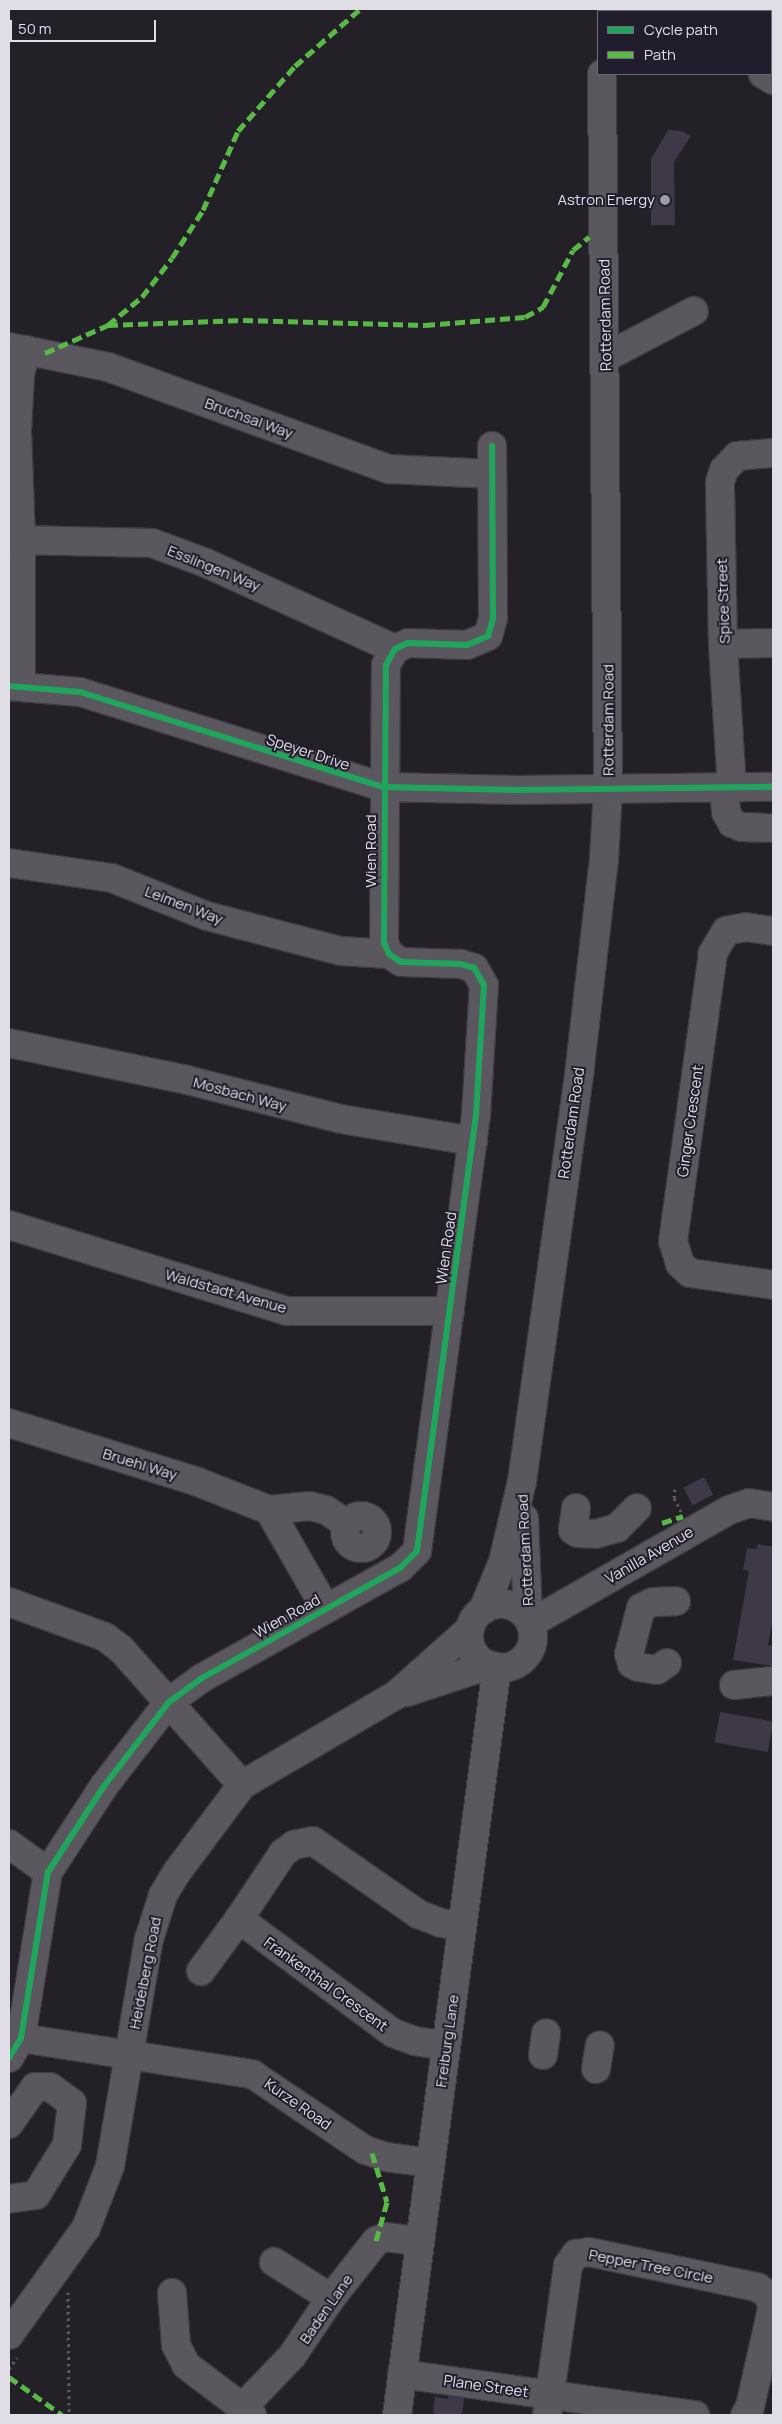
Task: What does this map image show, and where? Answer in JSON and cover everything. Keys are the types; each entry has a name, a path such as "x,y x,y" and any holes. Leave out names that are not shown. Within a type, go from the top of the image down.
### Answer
{"street":[{"name":"Rotterdam Road","path":"476,1620 506,1549 522,1481 581,1055 604,859 608,790 606,357 602,75"},
{"path":"606,357 694,311"},
{"path":"15,686 21,540 17,430 20,374 17,348"},
{"name":"Bruchsal Way","path":"17,348 118,370 389,469 492,474"},
{"path":"395,649 417,642 467,645 488,636 493,618 492,446"},
{"name":"Spice Street","path":"773,454 737,456 721,475 723,644 718,788 732,823 741,827 773,828"},
{"name":"Esslingen Way","path":"21,540 152,543 206,563 395,649"},
{"path":"723,644 773,643"},
{"name":"Wien Road","path":"13,2042 48,1872 104,1786 169,1702 202,1678 400,1568 417,1551 473,1141 484,1000 482,978 470,966 407,964 389,954 384,935 386,665 395,649"},
{"name":"Speyer Drive","path":"15,686 87,694 384,787 429,790 608,790 773,787"},
{"name":"Leimen Way","path":"9,863 112,878 207,916 340,951 389,954"},
{"name":"Ginger Crescent","path":"773,931 746,927 726,931 713,953 673,1241 680,1264 690,1273 773,1285"},
{"name":"Mosbach Way","path":"9,1043 187,1080 341,1119 473,1141"},
{"name":"Waldstadt Avenue","path":"9,1225 287,1311 450,1312"},
{"name":"Bruehl Way","path":"9,1423 198,1482 269,1510 310,1506 326,1510 347,1524"},
{"name":"Rotterdam Road","path":"522,1481 529,1621"},
{"name":"Vanilla Avenue","path":"529,1621 729,1510 749,1503 773,1507"},
{"path":"576,1508 574,1530 578,1534 595,1534 617,1528 637,1508"},
{"path":"269,1510 326,1609"},
{"path":"667,1663 657,1670 638,1667 632,1664 629,1654 641,1608 653,1602 676,1602"},
{"path":"507,1604 529,1621 533,1639 528,1653 517,1664 493,1666 473,1651 476,1620 507,1604"},
{"path":"12,1608 105,1637 169,1702 242,1785"},
{"name":"Heidelberg Road","path":"9,2335 75,2245 95,2208 110,2166 146,1952 163,1895 242,1785 396,1695 476,1620"},
{"name":"Heidelberg Road","path":"396,1695 493,1666"},
{"name":"Freiburg Lane","path":"397,2415 462,1926 493,1666"},
{"path":"734,1685 773,1681"},
{"path":"201,1971 239,1920 283,1853 294,1845 313,1841 418,1914 441,1923 462,1926"},
{"path":"9,1844 48,1872"},
{"name":"Frankenthal Crescent","path":"239,1920 393,2033 415,2041 446,2046"},
{"name":"Kurze Road","path":"13,2042 129,2056 252,2074 365,2150 386,2157 431,2163"},
{"path":"9,2199 36,2195 66,2145 72,2103 50,2087 35,2087 10,2119"},
{"name":"Baden Lane","path":"247,2412 292,2356 331,2298 376,2242 385,2237 420,2241"},
{"name":"Pepper Tree Circle","path":"548,2405 568,2265 576,2254 589,2252 757,2287 770,2296 772,2309 750,2407 745,2415"},
{"path":"274,2262 331,2298"},
{"path":"172,2294 174,2334 180,2356 196,2374 247,2412"},
{"name":"Plane Street","path":"402,2374 548,2405"},
{"path":"548,2405 695,2415"}],"path":[{"path":"675,1489 674,1498 683,1516"},
{"path":"67,2287 71,2320 69,2415"}],"building":[{"path":"668,130 682,131 691,136 674,162 675,225 651,225 651,159"},
{"path":"704,1477 713,1495 693,1505 684,1487"},
{"path":"758,1544 773,1547 773,1618 768,1645 773,1646 773,1666 733,1660 749,1571 743,1570 747,1548 757,1549"},
{"path":"720,1712 773,1721 768,1752 715,1743"},
{"path":"448,2396 464,2398 462,2415 433,2415 435,2397 448,2399"}],"marked path":[{"path":"108,325 142,297 172,258 203,210 238,131 295,66 360,9"},
{"path":"45,353 108,325 243,320 425,325 525,317 543,307 573,250 589,237"},
{"path":"662,1523 683,1516"},
{"path":"372,2153 387,2202 376,2241"},
{"path":"9,2377 62,2415"}],"cycle path":[{"path":"9,2058 21,2038 48,1872 104,1786 169,1702 202,1678 400,1568 417,1551 476,1115 484,985 474,968 461,964 401,962 389,954 384,943 386,665 395,649 408,643 467,645 488,636 493,618 492,446"},
{"path":"9,686 80,692 384,787 517,790 773,787"}],"place":[{"name":"Astron Energy","path":"665,200"}]}
